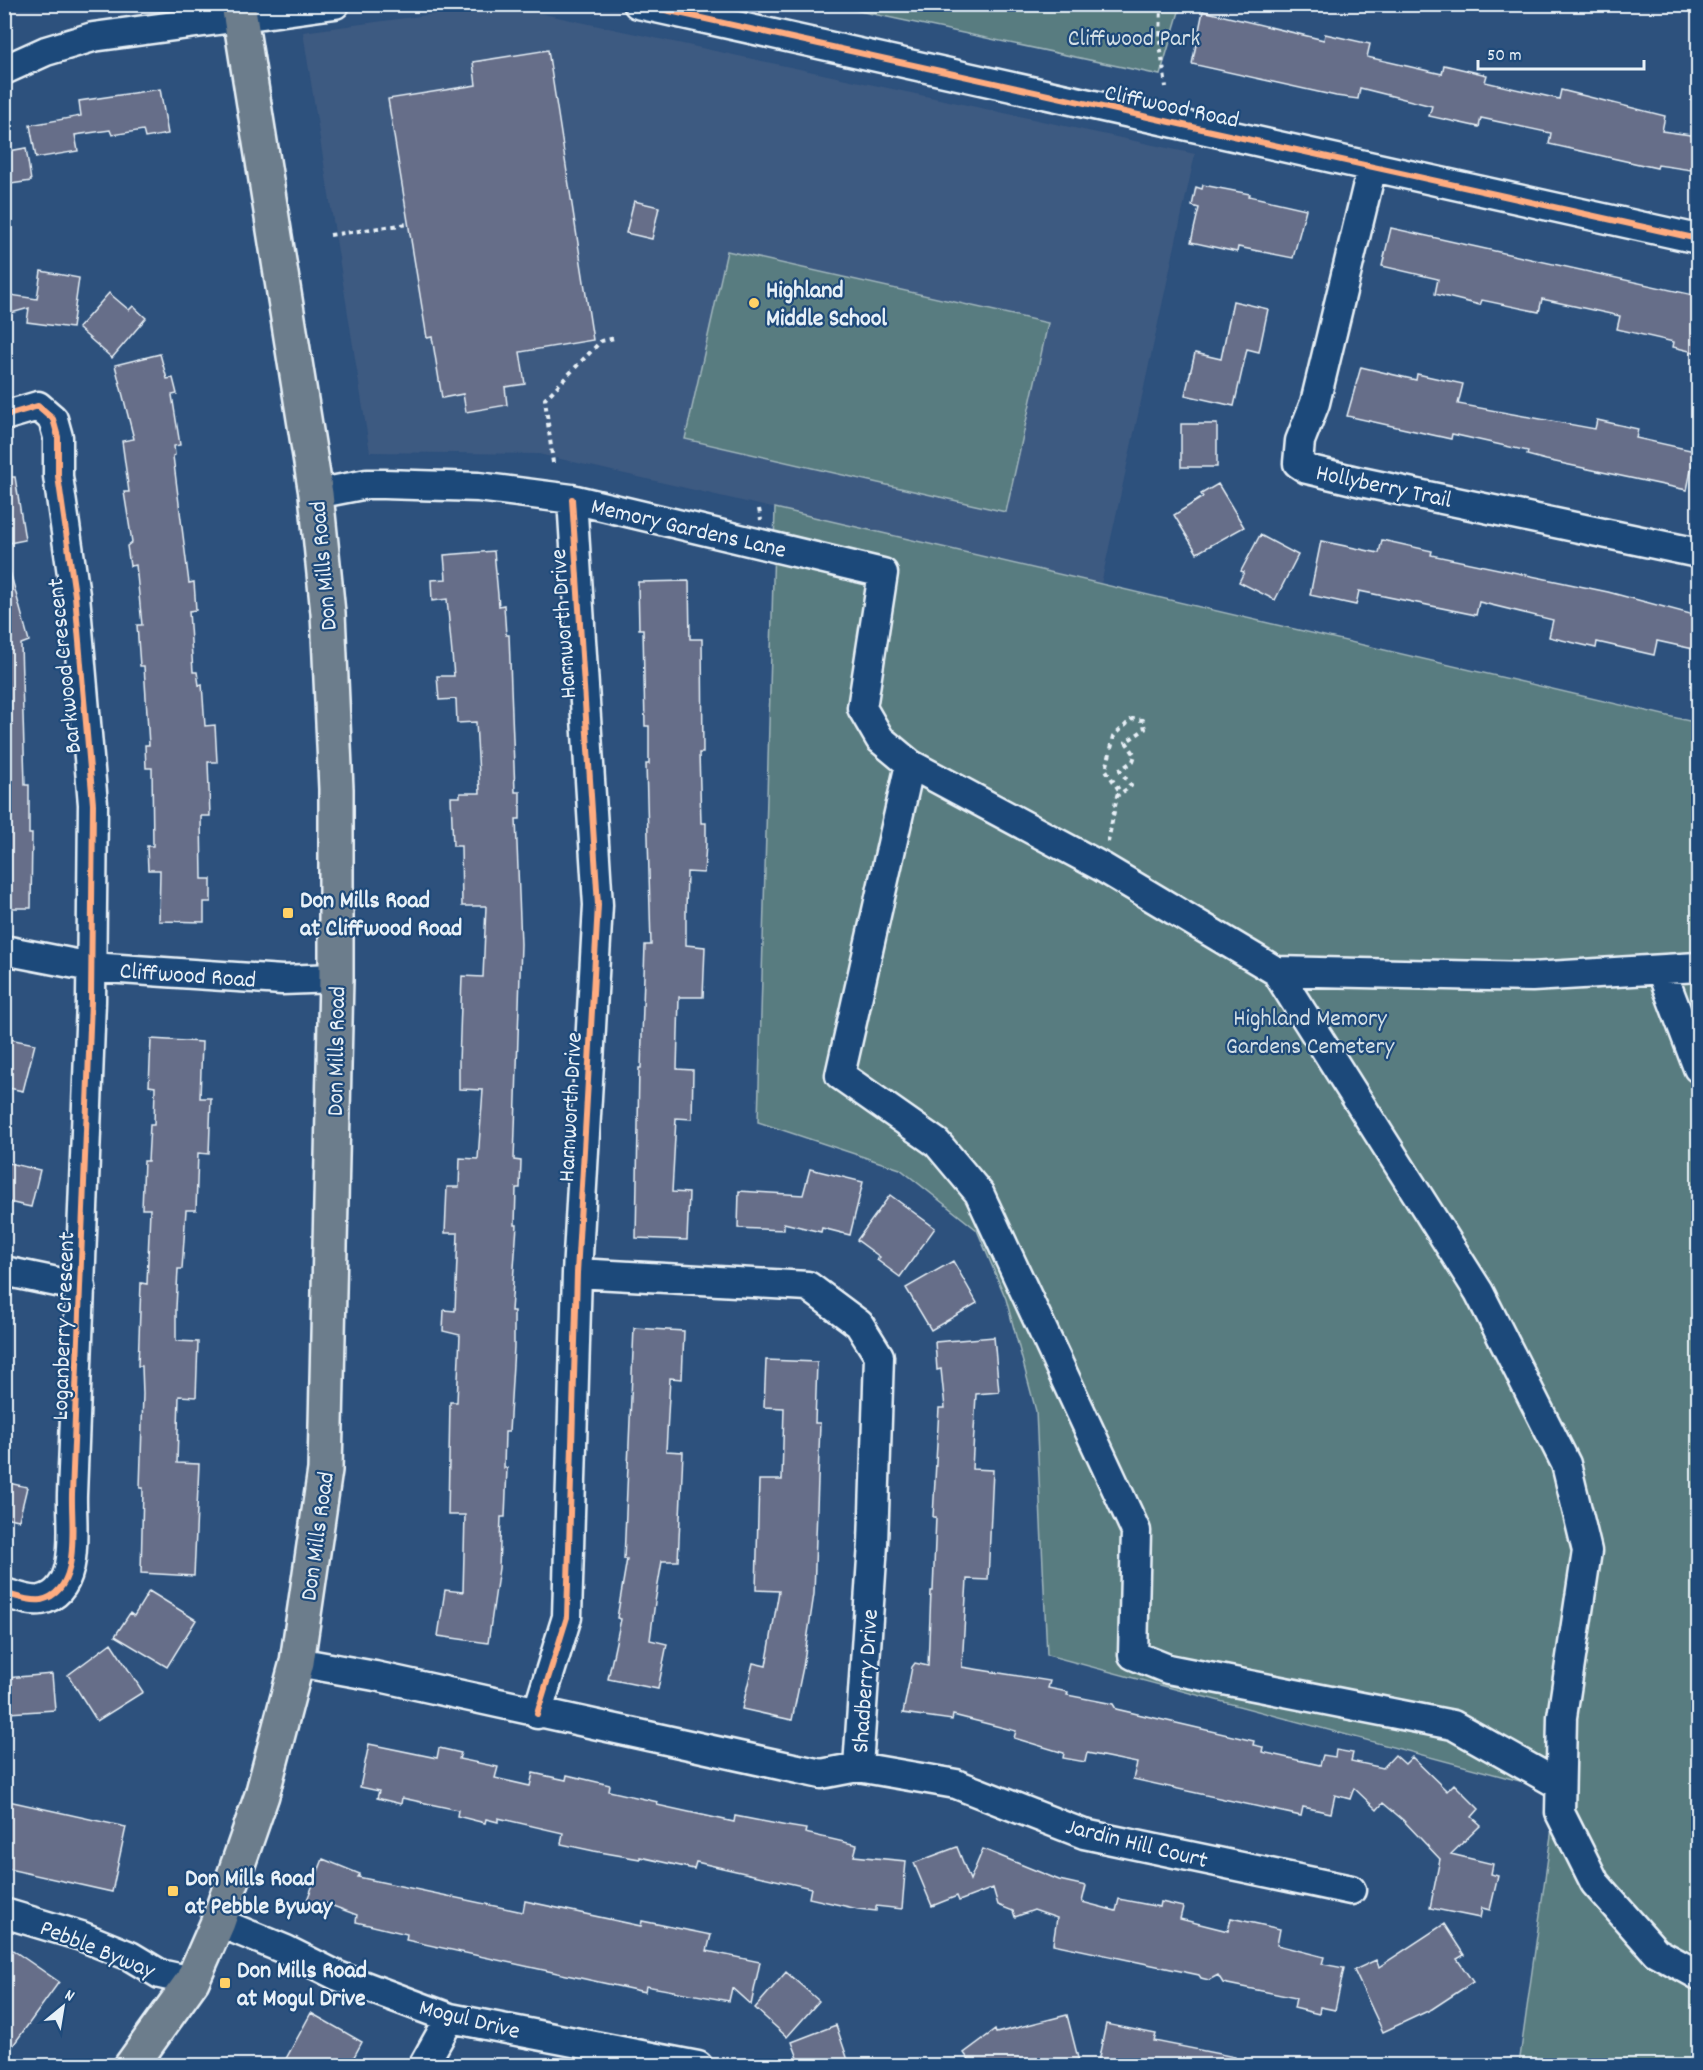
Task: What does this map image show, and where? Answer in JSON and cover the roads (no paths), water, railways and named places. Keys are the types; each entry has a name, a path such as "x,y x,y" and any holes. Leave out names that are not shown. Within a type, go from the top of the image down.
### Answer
{"main road":[{"name":"Don Mills Road","path":"131,2066 192,1981 218,1922 262,1795 297,1662 326,1470 336,978 336,789 328,613 316,494 239,10"}],"street":[{"path":"4,70 46,51 93,37 239,10 335,4"},
{"name":"Cliffwood Road","path":"638,4 1698,239"},
{"name":"Hollyberry Trail","path":"1372,167 1315,403 1300,441 1298,463 1307,468 1361,482 1698,553"},
{"name":"Barkwood Crescent","path":"4,417 38,406 54,419 58,437 58,476 75,595 93,804 91,967"},
{"name":"Memory Gardens Lane","path":"316,494 367,484 384,484 478,487 572,499 883,573 862,708 880,739 910,765"},
{"name":"Harnworth Drive","path":"537,1714 567,1617 577,1273 598,905 572,499"},
{"path":"1560,1785 1453,1725 1168,1669 1133,1655 1136,1531 979,1193 937,1143 840,1075 910,765 1102,867 1276,971 1479,1292 1566,1464 1587,1551 1562,1717 1560,1813 1595,1883 1656,1952 1698,1975"},
{"name":"Cliffwood Road","path":"4,950 91,967 282,980 336,978"},
{"name":"Loganberry Crescent","path":"4,1593 40,1600 55,1594 71,1568 74,1551 72,1504 91,967"},
{"path":"1276,971 1532,976 1698,967"},
{"path":"1661,970 1698,1068"},
{"path":"4,1271 81,1287"},
{"name":"Shadberry Drive","path":"297,1662 364,1674 537,1714 821,1774 858,1767 873,1544 879,1356 860,1324 808,1286 577,1273"},
{"name":"Jardin Hill Court","path":"858,1767 956,1784 1084,1834 1351,1890"},
{"name":"Pebble Byway","path":"4,1913 81,1936 130,1956 160,1974 192,1981"},
{"name":"Mogul Drive","path":"218,1922 286,1950 338,1976 450,2018 698,2066"},
{"path":"423,2066 450,2018"}],"place":[{"name":"Highland Middle School","path":"754,303"},
{"name":"Don Mills Road at Cliffwood Road","path":"288,913"},
{"name":"Don Mills Road at Pebble Byway","path":"173,1891"},
{"name":"Don Mills Road at Mogul Drive","path":"225,1983"}],"park label":[{"name":"Cliffwood Park","path":"1134,37"},
{"name":"Highland Memory Gardens Cemetery","path":"1310,1031"}]}
